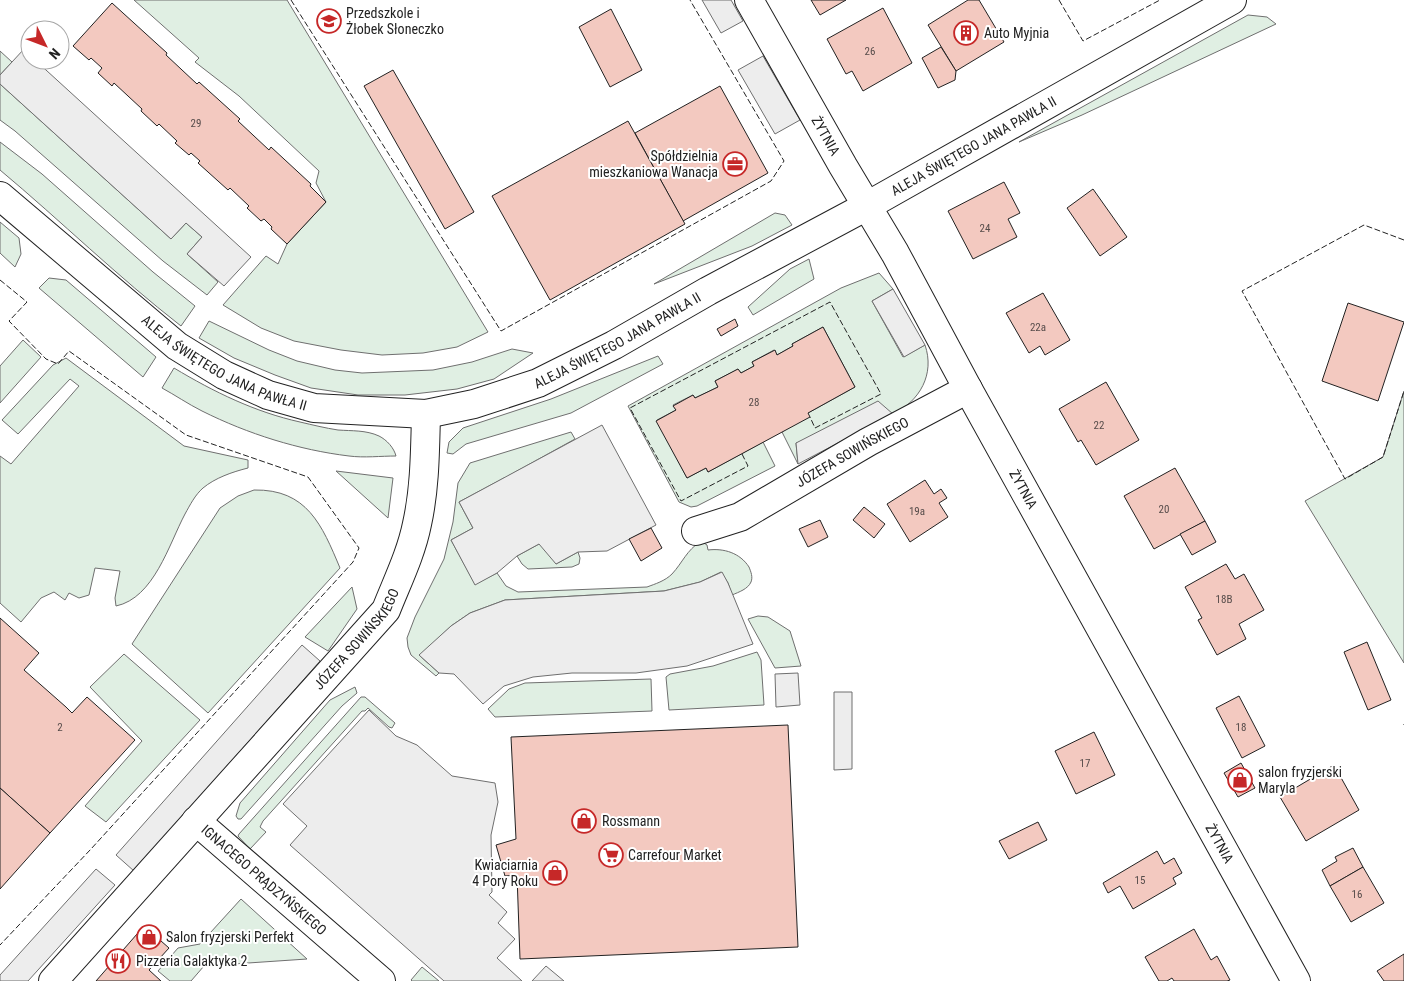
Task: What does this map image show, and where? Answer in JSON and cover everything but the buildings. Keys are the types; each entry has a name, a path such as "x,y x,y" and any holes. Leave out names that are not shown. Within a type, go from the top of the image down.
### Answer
{"street":[{"name":"ŻYTNIA","path":"749,0 843,166 895,253 968,389 1296,981"},
{"name":"ALEJA ŚWIĘTEGO JANA PAWŁA II","path":"0,196 177,346 224,375 268,395 314,408 426,414 474,404 538,383 614,345 708,291 867,206 1232,0"},
{"name":"JÓZEFA SOWIŃSKIEGO","path":"696,530 740,517 868,442 968,389"},
{"name":"JÓZEFA SOWIŃSKIEGO","path":"196,821 386,610 417,524 426,457 426,414"},
{"name":"IGNACEGO PRĄDZYŃSKIEGO","path":"53,981 196,821 381,981"}],"green space":[{"path":"134,0 287,0 488,332 457,347 423,353 382,355 341,350 294,341 261,328 223,305 266,256 278,264 287,244 326,202 316,183 319,171 239,96 195,62 199,58"},
{"path":"1248,15 1267,17 1276,24 1082,115 1019,142"},
{"path":"0,51 12,62 0,75"},
{"path":"0,84 171,239 186,223 202,237 187,254 218,282 207,295 163,261 0,120"},
{"path":"0,142 42,174 153,272 195,306 181,326 0,170"},
{"path":"775,213 785,215 792,225 752,246 654,284"},
{"path":"0,222 19,238 21,254 15,267 0,253"},
{"path":"809,259 814,279 753,315 748,307 790,269"},
{"path":"879,273 893,289 872,301 903,357 925,345 928,366 923,386 918,394 911,402 893,414 796,443 798,464 782,432 808,413 855,387 823,327 792,344 793,346 777,355 774,350 752,362 754,366 741,373 738,369 715,381 718,387 695,398 693,395 673,405 676,410 657,420 687,478 706,468 708,472 763,442 775,466 697,506 691,507 679,502 628,406 841,288"},
{"path":"49,278 66,280 156,357 143,377 39,288"},
{"path":"209,321 269,350 297,361 335,370 362,373 433,370 472,362 512,349 533,353 494,379 457,389 405,395 358,395 311,388 234,358 199,338"},
{"path":"23,340 41,357 0,403 0,366"},
{"path":"658,356 663,364 571,413 466,444 453,454 447,453 449,442 463,428 551,399"},
{"path":"66,358 184,446 248,460 248,468 218,478 200,491 185,514 159,568 141,592 129,601 116,606 115,598 120,571 95,568 89,595 79,598 69,593 65,600 54,592 41,598 21,622 0,603 0,456 11,464 79,386 70,379 18,434 2,420 53,365"},
{"path":"174,368 220,393 267,413 338,430 374,434 390,444 396,456 361,457 311,450 237,427 202,411 162,388"},
{"path":"1404,391 1404,663 1305,501 1383,457"},
{"path":"571,432 575,439 508,476 556,564 578,552 579,564 572,567 528,569 522,564 517,556 539,544 504,478 459,502 473,528 451,540 475,584 497,573 506,586 518,592 647,587 669,576 701,541 707,545 708,550 731,552 741,558 749,567 752,576 750,584 732,595 728,583 721,572 700,582 664,591 505,600 470,613 451,626 420,656 439,673 436,676 411,655 407,638 415,617 444,559 453,522 458,483 470,463"},
{"path":"336,471 393,478 388,518"},
{"path":"254,490 272,491 287,496 300,503 310,512 319,524 340,568 208,713 132,644 220,508 238,496"},
{"path":"352,587 357,609 328,651 305,637"},
{"path":"758,616 768,617 790,631 801,666 775,668 748,619"},
{"path":"757,652 761,660 764,705 669,710 666,677 670,674 713,666"},
{"path":"124,654 200,720 106,822 85,806 142,741 90,687"},
{"path":"651,679 652,711 495,717 488,709 509,689 525,683"},
{"path":"355,687 357,693 342,706 241,819 238,819 236,816 240,803 330,700"},
{"path":"361,697 365,697 395,723 392,728 368,708 362,711 263,821 260,827 266,832 250,849 238,836 239,834"},
{"path":"241,899 307,959 204,966 191,981 170,981 158,971 178,948 200,944"},
{"path":"422,967 439,981 412,981"}],"shaded area":[{"path":"702,0 731,0 743,21 721,33"},
{"path":"20,53 20,70 46,70 251,257 224,286 187,254 202,237 186,223 171,239 0,84 0,75"},
{"path":"763,56 800,120 775,134 738,70"},
{"path":"893,289 925,345 904,357 872,301"},
{"path":"878,401 893,414 798,464 796,443"},
{"path":"602,425 656,525 607,551 578,552 556,564 539,544 517,556 497,573 475,585 451,540 473,528 459,502"},
{"path":"722,572 753,644 687,666 636,673 572,673 533,677 504,686 483,704 454,674 439,673 419,655 451,626 470,613 505,600 664,591 700,582"},
{"path":"302,645 320,661 134,871 116,855"},
{"path":"798,673 800,705 776,707 775,674"},
{"path":"834,692 852,692 852,769 834,770"},
{"path":"369,710 396,736 417,745 452,776 495,783 498,802 491,835 492,892 489,895 507,912 498,923 515,939 497,958 522,981 444,981 290,845 307,826 283,804"},
{"path":"96,869 115,885 28,981 0,981 0,975"},
{"path":"546,966 564,981 532,981"}],"fence":[{"path":"291,0 501,331 771,181 784,161 690,0"},
{"path":"1059,0 1083,41 1160,0"},
{"path":"1404,240 1364,225 1242,291 1345,479 1383,457 1404,391"},
{"path":"0,280 27,302 9,321 46,359 58,364 69,351 186,435 308,477 359,548 353,562 91,849 0,945"},
{"path":"742,454 748,466 681,501 630,408 830,302 881,394 815,428 810,417"}],"place":[{"name":"Przedszkole i Żłobek Słoneczko","path":"329,21"},
{"name":"Auto Myjnia","path":"966,33"},
{"name":"Spółdzielnia mieszkaniowa Wanacja","path":"735,164"},
{"name":"salon fryzjerski Maryla","path":"1240,780"},
{"name":"Rossmann","path":"584,821"},
{"name":"Carrefour Market","path":"611,855"},
{"name":"Kwiaciarnia 4 Pory Roku","path":"555,873"},
{"name":"Salon fryzjerski Perfekt","path":"149,937"},
{"name":"Pizzeria Galaktyka 2","path":"118,961"}]}
